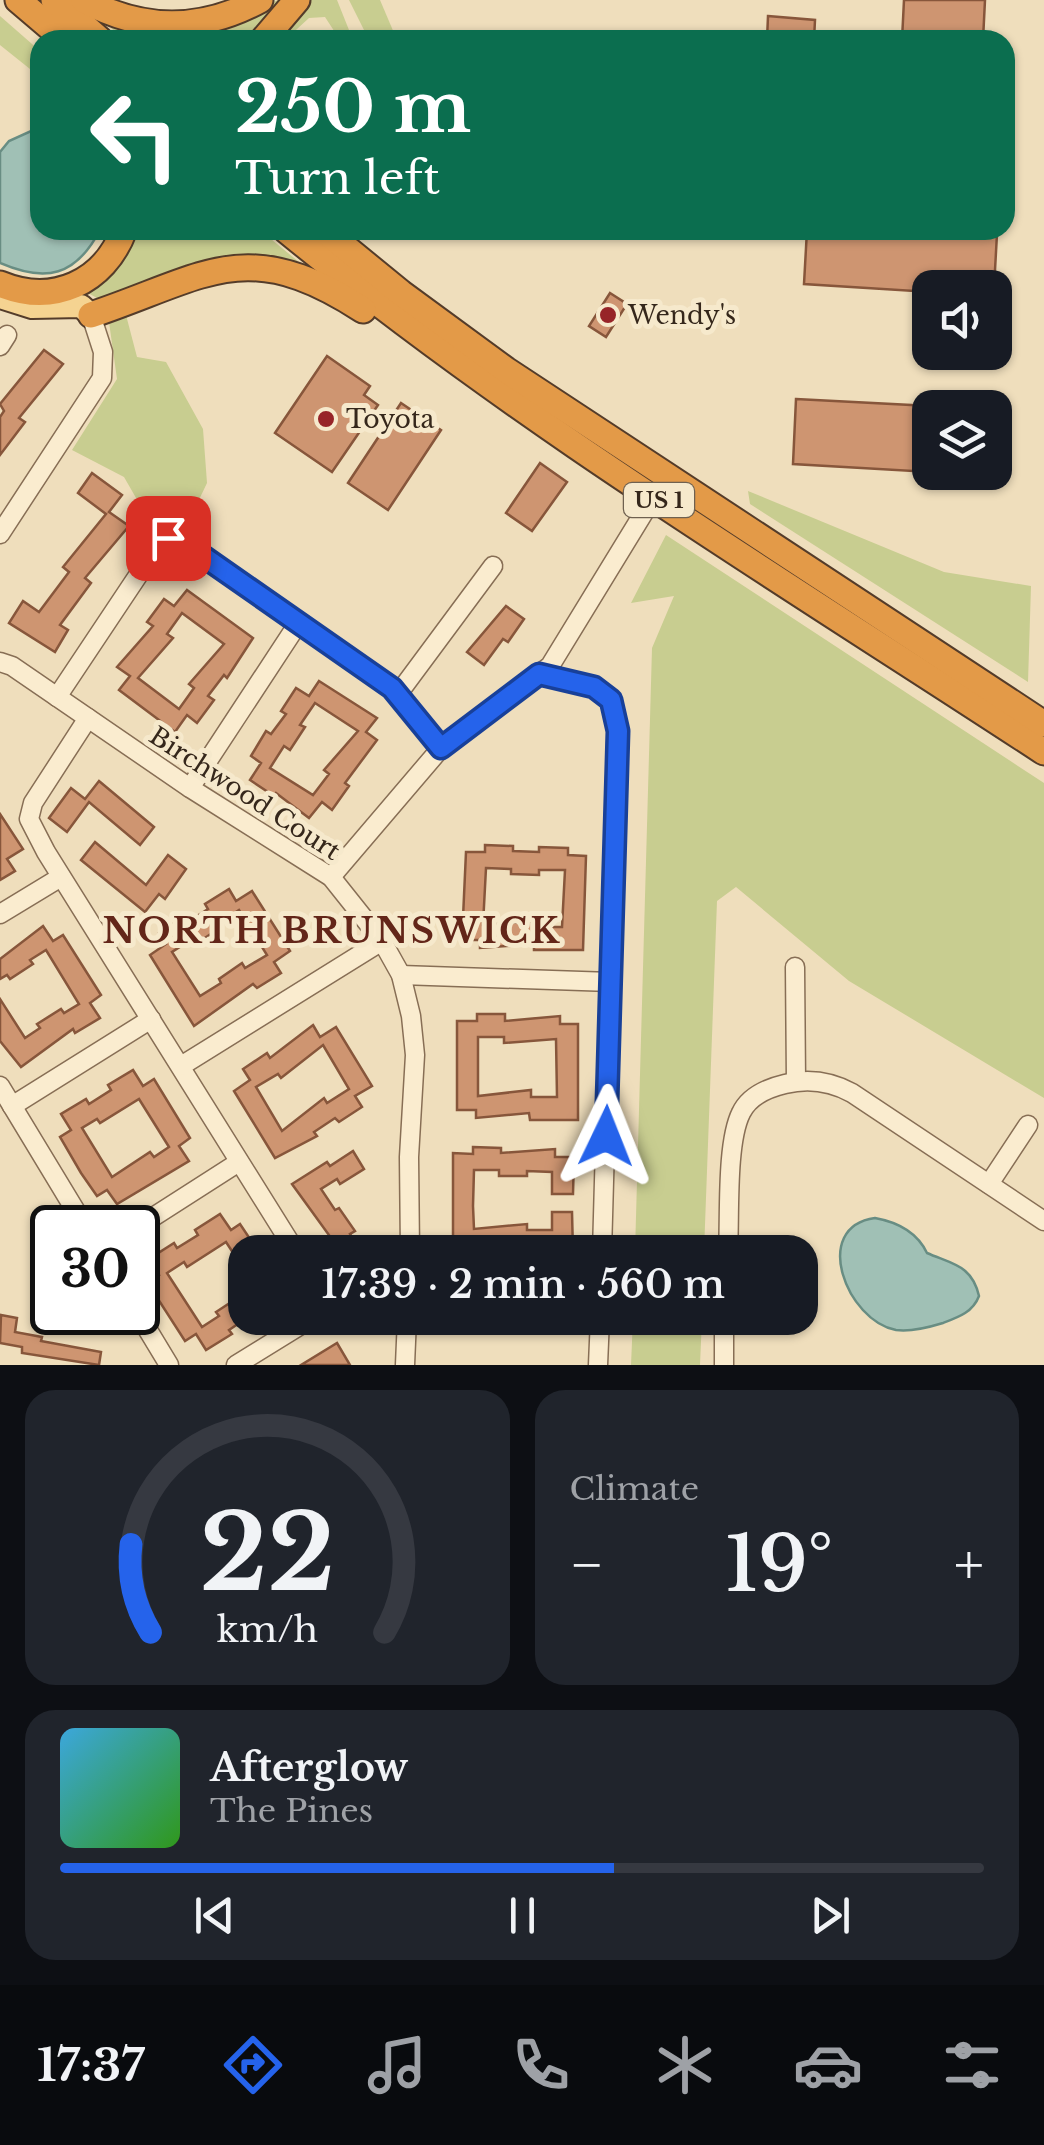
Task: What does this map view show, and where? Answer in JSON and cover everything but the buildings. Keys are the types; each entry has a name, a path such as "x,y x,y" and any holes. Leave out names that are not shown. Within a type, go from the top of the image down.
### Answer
{"highway":[{"path":"15,0 40,30"},
{"path":"15,0 52,30"},
{"path":"54,0 88,30"},
{"path":"84,0 128,20 184,25 220,18 260,0"},
{"path":"272,30 297,0"},
{"path":"0,284 38,294 69,288 102,268 120,240"},
{"name":"US 1","path":"298,240 404,325 514,404 1044,752"},
{"name":"US 1","path":"336,240 542,395 1044,724"},
{"path":"344,240 371,269"},
{"path":"91,315 204,273 244,266 301,278 368,314 404,325"}],"main road":[{"path":"0,297 32,308 81,306 91,315"},
{"path":"0,308 40,320 73,320 91,315"}],"street":[{"path":"0,534 102,378 103,352 91,315"},
{"path":"330,877 441,748 550,666 654,496"},
{"path":"56,697 150,558 168,538 187,545 398,694 441,748"},
{"path":"398,694 492,566"},
{"path":"190,788 299,622"},
{"name":"Birchwood Court","path":"0,662 330,877 382,940 401,975 415,1055 409,1158 410,1235"},
{"path":"539,674 594,687 608,696 614,704 618,731 603,1235"},
{"path":"88,718 28,813 61,876 285,1235"},
{"path":"0,914 61,876"},
{"path":"181,1066 382,940"},
{"path":"796,967 796,1081"},
{"path":"401,975 611,982"},
{"path":"12,1106 151,1019"},
{"path":"729,1235 734,1133 741,1112 766,1090 816,1080 852,1093 1044,1221"},
{"path":"0,1086 72,1205"},
{"path":"989,1184 1028,1125"},
{"path":"160,1213 239,1162"},
{"path":"150,1335 168,1365"},
{"path":"236,1365 285,1335"},
{"path":"405,1365 406,1335"},
{"path":"598,1365 599,1335"},
{"path":"724,1335 724,1365"}],"green space":[{"path":"278,0 282,0 261,30 208,30"},
{"path":"309,0 337,0 349,30 333,30 325,17 309,18 296,30 280,30 294,11"},
{"path":"349,0 380,0 393,30 364,30"},
{"path":"0,16 30,42 30,69 0,45"},
{"path":"272,240 305,267 104,302 88,293 134,241"},
{"path":"126,315 137,357 166,362 203,429 207,483 196,506 147,517 124,477 72,450 117,379 109,322"},
{"path":"748,491 944,572 1031,586 1028,682 750,504"},
{"path":"666,535 1044,783 1044,1098 849,981 736,887 717,901 705,1235 635,1235 652,648 674,596 631,603"},
{"path":"632,1335 701,1335 700,1365 631,1365"}],"water":[{"path":"30,132 30,240 94,240 70,266 32,273 0,263 0,152 9,141"},
{"path":"875,1218 906,1229 927,1253 966,1272 979,1296 973,1306 943,1323 907,1330 878,1323 863,1310 843,1274 840,1255 844,1238 855,1225"}],"place":[{"name":"Wendy's","path":"608,315"},
{"name":"Toyota","path":"326,419"}],"district":[{"name":"NORTH BRUNSWICK","path":"332,931"}],"route":[{"path":"168,538 187,545 392,688 441,748 539,674 594,687 614,704 618,731 606,1136"}]}
